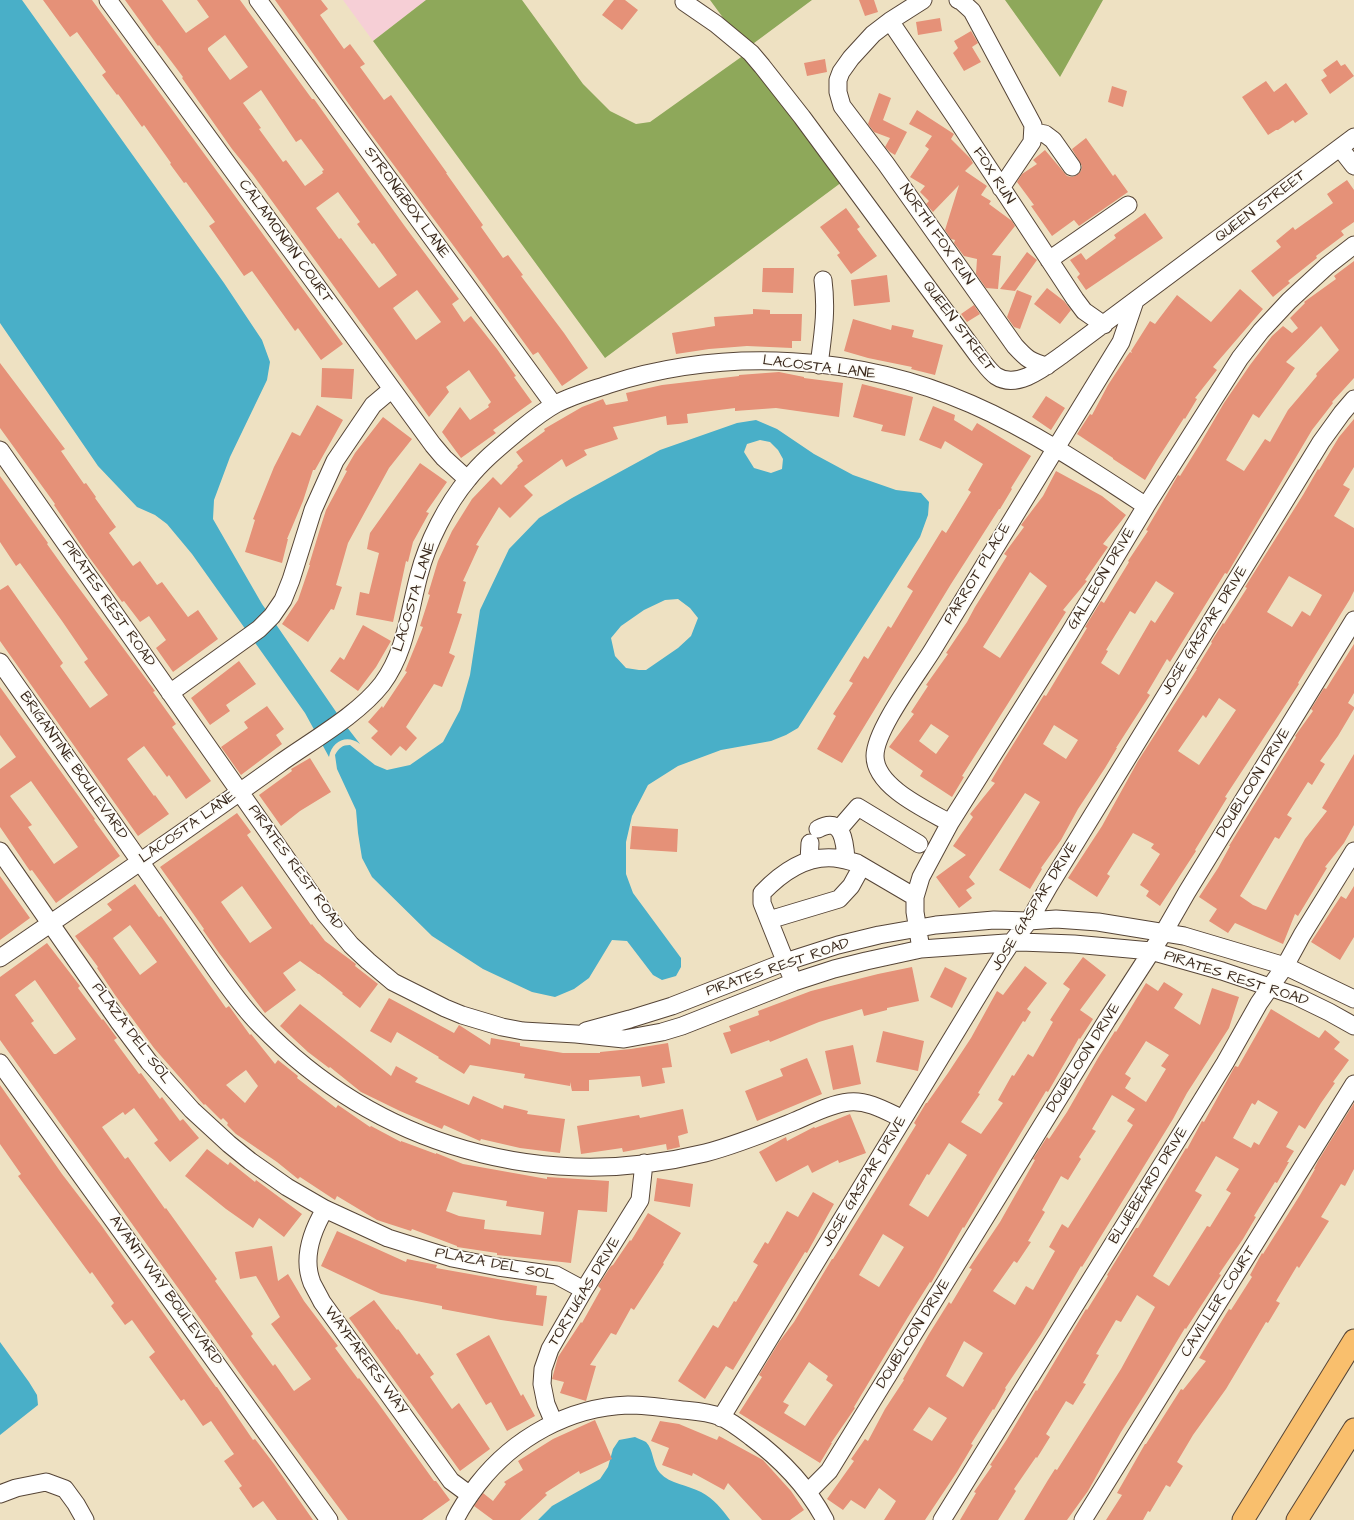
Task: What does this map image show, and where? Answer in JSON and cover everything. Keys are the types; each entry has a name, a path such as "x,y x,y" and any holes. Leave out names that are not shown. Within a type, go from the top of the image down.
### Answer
{"main road":[{"path":"1243,1520 1354,1340"},
{"path":"1298,1520 1354,1429"}],"street":[{"name":"CALAMONDIN COURT","path":"108,0 392,389 444,458 467,480"},
{"name":"STRONGBOX LANE","path":"258,0 554,405"},
{"path":"890,21 923,0"},
{"path":"958,0 972,11 1033,125 1032,142 1001,188"},
{"name":"QUEEN STREET","path":"683,1 716,24 751,53 802,117 979,357 996,376 1012,381 1047,366 1354,138"},
{"name":"NORTH FOX RUN","path":"890,21 873,34 851,58 841,72 838,80 838,92 842,106 886,164 1015,346 1026,358 1034,363 1047,366"},
{"name":"FOX RUN","path":"890,21 1048,260 1084,311 1104,325"},
{"path":"1033,132 1045,134 1053,140 1072,166"},
{"path":"1340,148 1354,166"},
{"path":"1048,260 1128,205"},
{"name":"GALLEON DRIVE","path":"921,949 915,912 916,897 921,877 950,823 1065,641 1146,506 1240,358 1261,331 1289,301 1327,266 1354,245"},
{"path":"819,365 826,317 826,298 823,280"},
{"name":"PARROT PLACE","path":"950,823 909,799 888,784 879,772 874,757 877,742 885,724 923,665 1121,342 1135,301"},
{"name":"LACOSTA LANE","path":"0,958 240,792 352,713 366,701 382,684 392,667 402,644 420,570 431,542 451,504 467,480 498,448 536,417 554,405 579,394 631,377 710,363 781,361 874,373 917,385 970,403 1013,424 1055,448 1146,506"},
{"path":"170,693 259,629 272,616 283,600 291,580 313,510 335,461 373,405 392,389"},
{"name":"JOSE GASPAR DRIVE","path":"721,1418 1011,943 1029,921 1321,442 1354,399"},
{"name":"PIRATES REST ROAD","path":"0,450 326,915 351,945 393,982 445,1008 462,1015 502,1027 523,1031 624,1039 677,1027 794,982 859,962 921,949 1020,942 1074,944 1151,951 1222,971 1296,996 1330,1012 1354,1026"},
{"name":"DOUBLOON DRIVE","path":"808,1492 829,1471 1164,932 1191,885 1354,620"},
{"name":"BRIGANTINE BOULEVARD","path":"0,662 218,974 259,1024 304,1065 332,1086 376,1115 439,1142 501,1159 574,1167 607,1167 644,1163 705,1153 748,1140 831,1106 849,1102 865,1103 881,1108 903,1119"},
{"path":"839,830 858,807 919,844"},
{"path":"809,861 814,836 824,825 832,825 839,830 844,838 846,860"},
{"name":"PLAZA DEL SOL","path":"0,851 144,1056 192,1110 250,1161 287,1187 325,1209 388,1238 432,1253 498,1268 556,1274 584,1290"},
{"name":"BLUEBEARD DRIVE","path":"942,1520 1225,1063 1260,1002 1285,966 1302,935 1354,851"},
{"path":"794,982 762,903 762,893 772,882 790,869 820,858 836,858 846,860 857,863 916,897"},
{"path":"769,920 839,899 851,886 862,866"},
{"name":"PIRATES REST ROAD","path":"576,1034 630,1019 785,962 838,945 879,935 965,922 994,920 1098,922 1184,936 1285,966 1354,999"},
{"path":"668,1006 677,1027"},
{"name":"AVANTI WAY BOULEVARD","path":"0,1063 329,1520"},
{"name":"CAVILLER COURT","path":"1083,1520 1354,1084"},
{"name":"TORTUGAS DRIVE","path":"554,1422 546,1404 542,1384 543,1369 550,1350 584,1290 640,1200 644,1163"},
{"name":"WAYFARERS WAY","path":"325,1209 316,1224 309,1245 308,1262 312,1282 322,1302 451,1481 470,1495"},
{"path":"455,1520 470,1495 494,1466 514,1447 554,1422 593,1410 628,1405 704,1412 721,1418 739,1428 784,1464 808,1492 825,1520"},
{"path":"0,1494 16,1488 46,1482 64,1489 76,1504 85,1520"}],"shaded area":[{"path":"343,0 426,0 373,41"}],"green space":[{"path":"426,0 522,0 583,84 610,111 636,124 650,122 744,55 842,182 605,358 373,41"},
{"path":"710,0 812,0 746,49"},
{"path":"1005,0 1103,0 1060,77"}],"water":[{"path":"0,0 22,0 224,283 262,340 270,362 267,380 230,457 214,500 213,519 262,604 343,722 360,744 350,740 341,741 333,747 329,757 305,713 192,554 167,524 155,515 137,507 98,466 0,323"},
{"path":"756,420 777,429 814,454 853,475 896,490 921,493 929,502 928,515 920,537 798,728 771,741 721,750 678,766 648,785 632,816 626,842 626,874 633,893 681,958 681,967 676,976 662,980 653,975 627,941 612,940 589,978 574,989 555,997 532,992 483,969 432,936 372,877 362,858 356,810 337,769 335,755 341,747 350,745 375,765 387,770 410,765 443,742 460,710 470,675 480,610 509,549 539,518 572,498 660,450 737,423","holes":["760,440 770,442 778,450 783,459 782,469 771,473 754,468 744,452 747,444","678,599 690,608 698,618 691,636 678,648 646,670 626,668 615,656 611,638 621,626 644,610 665,600"]},
{"path":"0,1342 37,1395 38,1405 0,1435"},
{"path":"635,1437 649,1445 657,1469 664,1477 706,1495 717,1504 730,1520 538,1520 552,1506 600,1479 608,1467 613,1449 619,1440"}],"building":[{"path":"43,0 92,0 343,344 321,360 298,328 295,331 252,271 244,276 209,226 215,222 186,182 184,183 170,164 171,163 144,125 142,127 102,75 106,72 77,32 70,37"},
{"path":"125,0 162,0 186,33 209,17 197,0 240,0 312,99 314,99 406,228 459,299 452,304 464,322 471,316 497,349 516,376 514,377 532,402 493,430 496,433 461,458 442,432 460,407 470,420 489,407 488,405 491,402 469,370 446,387 449,392 429,417 253,175 232,149 182,78 183,77 159,45 158,46","holes":["225,35 248,67 230,80 208,48","261,90 296,142 301,139 324,170 322,171 323,173 305,186 286,160 283,162 259,129 261,128 243,103","338,192 360,222 357,224 372,244 374,243 397,275 379,288 316,208","417,290 441,322 416,340 393,308"]},
{"path":"275,0 321,0 328,9 320,15 344,49 350,44 365,64 360,67 384,100 391,95 483,225 481,227 503,258 508,255 523,275 521,276 564,333 588,368 562,386 538,352 533,355 353,110"},
{"path":"614,0 625,0 638,10 622,30 602,15"},
{"path":"859,0 874,0 878,12 865,16"},
{"path":"940,18 942,31 918,35 916,22"},
{"path":"971,31 978,43 972,47 981,62 964,71 953,53 958,48 954,41"},
{"path":"825,59 827,72 807,76 804,63"},
{"path":"1337,60 1341,66 1345,64 1354,76 1330,94 1321,80 1327,76 1323,70"},
{"path":"1266,81 1274,92 1286,83 1308,114 1295,123 1293,120 1268,135 1242,97"},
{"path":"1112,86 1127,91 1123,107 1108,102"},
{"path":"879,93 891,98 883,120 907,132 895,155 885,147 890,138 874,132 868,124"},
{"path":"917,110 954,134 951,139 973,163 965,171 987,186 981,195 991,201 989,204 1012,221 1015,226 992,255 1001,256 998,289 986,288 976,274 977,259 964,256 954,243 955,240 951,239 945,230 959,185 933,212 926,204 929,201 920,192 925,186 910,177 929,149 925,146 932,136 909,124"},
{"path":"1086,138 1113,176 1115,174 1128,192 1079,226 1074,220 1052,236 1031,206 1034,205 1017,182 1022,174 1037,164 1033,160 1045,150 1067,176 1072,177 1077,175 1081,171 1082,166 1072,149"},
{"path":"1347,180 1354,190 1354,222 1341,231 1344,235 1316,256 1317,258 1288,281 1290,283 1273,297 1251,271 1281,247 1276,241 1293,227 1295,230 1333,203 1327,194"},
{"path":"846,208 860,227 857,229 877,256 851,274 837,255 840,253 820,227"},
{"path":"1145,213 1163,238 1086,290 1077,277 1080,274 1070,260 1081,253 1086,260 1116,238 1114,235"},
{"path":"1027,252 1037,260 1015,291 1000,289"},
{"path":"1354,261 1354,378 1332,402 1333,403 1312,430 1227,574 1225,573 1170,662 1167,659 1147,693 1150,695 1078,809 1061,840 1041,868 1042,869 1030,889 999,870 1040,802 1025,793 969,877 975,884 966,890 972,898 959,908 936,877 966,855 953,846 973,817 970,814 995,783 991,781 1004,759 1044,695 1046,696 1087,628 1085,627 1101,601 1104,603 1129,562 1128,561 1148,531 1146,530 1178,475 1180,476 1224,403 1272,336 1283,326 1292,333 1298,328 1290,318 1305,303 1304,302 1336,279 1334,276","holes":["1321,326 1339,350 1316,374 1317,376 1288,410 1270,442 1265,439 1244,471 1226,460 1253,414 1259,418 1295,368 1286,362","1156,581 1174,593 1155,623 1151,620 1119,675 1101,663 1108,651 1106,650 1130,611 1135,614","1054,725 1078,740 1066,759 1043,744"]},
{"path":"763,268 794,268 793,293 762,292"},
{"path":"887,275 890,302 854,306 851,280"},
{"path":"1047,288 1064,301 1071,310 1060,324 1034,304"},
{"path":"1240,289 1263,309 1213,367 1217,370 1195,398 1197,399 1185,419 1184,418 1145,480 1077,434 1090,414 1092,415 1108,385 1130,352 1132,353 1131,351 1150,321 1155,324 1177,295 1211,322"},
{"path":"1017,290 1032,296 1020,329 1014,327 1007,317"},
{"path":"974,305 980,314 967,322 961,314"},
{"path":"753,309 770,310 770,314 802,314 801,341 792,341 792,348 747,346 709,349 676,354 672,333 715,326 714,317 753,314"},
{"path":"853,319 891,330 892,325 914,330 912,337 943,345 935,375 911,369 912,367 868,358 844,351"},
{"path":"0,363 65,449 61,451 84,484 86,483 116,527 109,533 133,566 140,561 157,585 162,582 188,617 198,610 218,639 173,672 156,648 166,640 149,616 140,622 124,601 122,602 89,557 54,505 55,504 0,428"},
{"path":"322,368 354,369 352,399 321,397"},
{"path":"779,372 804,378 843,383 839,417 776,408 735,411 735,408 687,414 688,423 667,425 666,416 613,427 618,439 584,450 587,455 566,467 562,459 524,486 533,495 510,518 499,507 476,545 479,546 463,581 466,582 457,613 462,614 449,653 455,656 442,687 434,684 406,727 417,738 406,751 400,746 391,756 371,738 378,731 368,722 382,706 383,708 407,672 405,671 423,627 420,626 430,595 428,594 438,561 452,531 472,499 493,477 501,485 523,461 516,452 545,431 544,429 582,407 603,399 606,405 628,401 626,393 662,385 739,375"},
{"path":"862,384 913,397 905,436 881,431 883,425 853,417"},
{"path":"1046,396 1065,408 1051,430 1032,417"},
{"path":"317,405 343,420 315,470 313,470 303,501 287,539 282,563 245,552 255,520 253,519 274,467 292,432 300,436"},
{"path":"933,406 955,415 954,420 972,431 977,423 1031,456 1000,509 951,584 842,763 817,749 836,716 833,714 853,683 849,681 864,656 868,659 888,626 891,628 913,591 907,587 942,530 946,533 971,492 968,490 983,464 945,441 941,449 919,440"},
{"path":"383,417 412,439 389,468 348,543 336,585 342,587 334,610 331,609 308,642 282,624 298,600 326,510 347,471 345,470 355,453"},
{"path":"1354,419 1354,467 1343,485 1350,489 1334,516 1354,528 1354,591 1350,599 1298,683 1299,684 1225,797 1227,798 1195,850 1196,851 1160,906 1146,896 1149,891 1140,885 1160,854 1151,848 1154,844 1133,833 1107,874 1110,876 1097,897 1068,878 1102,826 1138,761 1197,669 1212,643 1211,642 1247,588 1245,587 1339,437","holes":["1289,576 1322,595 1310,616 1302,611 1292,627 1267,612","1219,698 1236,710 1199,765 1178,751 1203,715 1206,718"]},
{"path":"420,463 447,482 426,512 429,513 413,542 408,562 406,561 393,622 356,615 360,592 369,594 379,553 367,549 370,533"},
{"path":"1056,471 1102,496 1126,515 1103,544 1108,547 1085,580 1087,581 1063,610 1066,612 962,776 964,777 952,797 920,776 923,771 889,747 914,714 911,712 928,686 926,685 948,654 946,653 967,622 1007,556 1004,554 1024,527 1021,525 1043,496","holes":["1030,572 1047,586 1000,658 983,647","931,724 949,736 936,754 919,741"]},
{"path":"0,476 67,572 155,691 153,692 176,724 172,727 211,781 186,799 169,775 167,777 144,746 127,759 169,814 138,836 0,641 0,590 8,585 63,663 60,666 90,708 108,695 84,662 88,659 62,621 20,563 16,566 0,542"},
{"path":"363,625 391,641 376,667 358,691 330,671 340,657 344,660"},
{"path":"1354,644 1354,693 1348,703 1354,707 1354,709 1338,736 1320,761 1325,764 1312,785 1308,782 1287,815 1292,818 1279,839 1275,837 1240,896 1253,905 1266,910 1305,839 1327,811 1322,808 1354,754 1354,825 1344,843 1325,867 1327,868 1298,916 1295,914 1283,944 1235,923 1228,933 1209,921 1217,909 1199,897 1218,868 1229,846 1296,737 1295,736 1313,711 1311,709 1324,688 1326,689"},
{"path":"239,661 256,684 226,705 230,711 210,725 191,698"},
{"path":"0,687 120,856 56,903 32,870 30,871 0,827 0,769 16,757 0,735","holes":["31,781 78,847 54,864 28,827 32,825 10,796"]},
{"path":"267,706 284,729 276,735 282,744 241,775 221,747 248,728 244,722"},
{"path":"310,758 331,792 300,811 281,826 259,795 292,771 291,769"},
{"path":"237,813 251,832 247,835 311,925 312,924 325,941 356,964 355,966 378,984 360,1008 319,974 300,961 283,973 296,990 265,1013 219,953 203,930 204,929 160,867","holes":["242,886 272,928 250,943 221,902"]},
{"path":"632,826 678,829 677,852 630,849"},
{"path":"0,876 30,918 0,940"},
{"path":"135,884 159,917 161,916 226,1008 229,1006 250,1035 251,1034 275,1064 278,1060 298,1076 297,1078 336,1108 338,1105 370,1127 371,1126 401,1142 436,1153 463,1164 547,1179 547,1177 609,1181 607,1212 578,1210 571,1263 497,1255 497,1253 457,1247 412,1229 411,1231 377,1220 337,1196 335,1200 300,1177 298,1179 277,1162 236,1134 227,1125 228,1123 223,1118 221,1120 205,1104 204,1105 154,1048 115,995 97,968 98,967 75,936 112,910 107,904","holes":["130,925 157,962 140,975 113,938","246,1070 258,1086 245,1103 226,1085","453,1192 507,1201 506,1206 544,1212 541,1235 484,1229 485,1220 459,1216 446,1211"]},
{"path":"1354,886 1354,937 1340,960 1311,942 1341,896 1346,899"},
{"path":"47,943 80,986 78,988 117,1038 114,1040 139,1074 141,1073 160,1099 162,1097 180,1121 183,1119 199,1138 170,1162 154,1143 158,1140 134,1108 125,1115 123,1112 102,1127 125,1159 128,1157 217,1279 215,1281 253,1334 251,1336 273,1366 275,1364 294,1391 311,1379 271,1324 280,1317 256,1276 240,1279 235,1252 272,1246 278,1281 288,1274 304,1301 338,1346 335,1348 378,1403 434,1481 436,1481 450,1500 422,1520 348,1520 247,1384 0,1040 0,977","holes":["35,980 76,1039 54,1054 31,1023 34,1021 15,995"]},
{"path":"1083,957 1106,975 1080,1010 1093,1019 1080,1039 1079,1038 1048,1092 1046,1091 964,1228 963,1227 931,1283 930,1282 908,1317 854,1407 855,1408 831,1443 820,1463 739,1413 762,1377 759,1375 779,1342 794,1322 916,1125 914,1123 926,1103 971,1038 997,991 1003,995 1025,966 1047,983 1027,1009 1031,1012 1025,1022 1023,1021 978,1093 980,1094 961,1122 981,1134 1003,1103 998,1100 1012,1075 1014,1076 1028,1054 1033,1057 1053,1022 1050,1020 1070,989 1063,984","holes":["949,1143 967,1155 928,1217 909,1205 927,1174 929,1175","883,1234 904,1247 879,1287 859,1275","809,1362 828,1376 826,1380 833,1385 805,1426 784,1413 789,1405 783,1402"]},
{"path":"912,967 919,1001 887,1008 887,1010 864,1016 862,1009 819,1022 770,1042 769,1040 731,1054 723,1033 731,1031 729,1026 759,1015 758,1011 811,991"},
{"path":"945,967 967,978 952,1008 930,997"},
{"path":"1164,982 1183,994 1174,1008 1200,1025 1212,988 1239,997 1229,1028 1187,1093 1173,1119 1082,1267 1081,1266 1041,1334 1005,1388 1006,1389 994,1410 993,1409 971,1444 973,1445 957,1472 925,1520 884,1520 896,1501 879,1488 865,1509 851,1500 843,1510 827,1499 854,1461 851,1459 865,1439 868,1441 929,1334 949,1302 951,1304 972,1269 969,1268 1000,1222 1035,1160 1033,1159 1047,1137 1049,1139 1067,1112 1098,1058 1146,983 1158,991","holes":["1146,1041 1169,1055 1161,1066 1166,1069 1146,1102 1125,1088 1131,1078 1125,1074","1112,1095 1135,1109 1127,1121 1133,1125 1068,1228 1062,1224 1049,1247 1055,1251 1033,1290 1026,1286 1015,1305 993,1291 1014,1261 1017,1263 1031,1242 1028,1241 1045,1212 1042,1210 1061,1176 1068,1180 1081,1159 1079,1157 1096,1131 1092,1129","964,1341 983,1353 963,1387 946,1376","929,1407 947,1418 932,1441 913,1430"]},
{"path":"389,998 454,1033 459,1025 490,1045 491,1038 520,1043 520,1046 563,1053 600,1053 668,1043 672,1067 662,1068 665,1083 642,1087 640,1076 589,1080 589,1091 572,1091 570,1082 570,1086 524,1078 525,1074 470,1065 464,1074 397,1032 391,1043 370,1031"},
{"path":"300,1004 391,1076 396,1066 418,1078 415,1082 469,1105 473,1096 503,1109 504,1105 528,1111 527,1114 565,1119 560,1153 520,1148 481,1139 480,1141 444,1125 442,1129 361,1092 330,1067 329,1068 308,1052 280,1026"},
{"path":"1271,1009 1319,1038 1325,1030 1340,1042 1334,1049 1349,1060 1333,1082 1335,1083 1305,1129 1299,1125 1286,1147 1294,1151 1277,1183 1275,1182 1254,1216 1256,1217 1243,1239 1219,1274 1221,1275 1186,1329 1185,1328 1121,1432 1088,1491 1067,1520 1024,1520 1055,1469 1057,1470 1121,1369 1155,1307 1137,1295 1121,1322 1116,1320 1096,1354 1099,1355 1083,1383 1086,1384 1073,1405 1066,1401 1046,1434 1050,1437 1037,1458 1036,1457 1014,1489 1016,1491 998,1520 960,1520 976,1493 974,1492 992,1466 990,1465 1036,1390 1037,1391 1186,1148 1187,1149 1202,1121 1204,1122 1235,1066 1238,1067","holes":["1258,1100 1278,1112 1259,1145 1254,1142 1251,1148 1233,1138 1252,1103 1255,1105","1216,1156 1239,1169 1226,1190 1231,1193 1210,1227 1207,1226 1169,1286 1153,1276 1202,1195 1195,1191"]},
{"path":"883,1031 924,1041 918,1071 876,1062"},
{"path":"853,1045 861,1084 833,1090 825,1051"},
{"path":"807,1058 822,1094 757,1121 745,1091 783,1076 780,1069"},
{"path":"0,1085 62,1174 101,1225 217,1387 253,1440 255,1439 274,1464 313,1520 277,1520 263,1501 253,1508 239,1488 242,1486 224,1461 234,1454 211,1421 203,1426 184,1399 181,1401 149,1357 155,1352 132,1320 125,1325 111,1306 114,1303 92,1272 90,1274 18,1176 21,1174 0,1144"},
{"path":"1354,1103 1354,1169 1345,1186 1341,1184 1321,1217 1329,1221 1299,1268 1297,1266 1276,1301 1280,1303 1268,1323 1266,1322 1226,1389 1193,1435 1177,1462 1183,1466 1170,1487 1166,1485 1150,1512 1148,1511 1143,1520 1106,1520 1122,1495 1117,1493 1145,1444 1181,1389 1183,1390 1206,1361 1199,1358 1229,1309 1231,1310 1252,1277 1250,1275 1262,1253 1263,1254 1300,1195 1318,1161"},
{"path":"683,1109 688,1133 678,1136 680,1147 667,1150 666,1144 623,1152 622,1148 581,1154 577,1126 639,1115 640,1118"},
{"path":"850,1114 866,1153 839,1163 838,1160 812,1173 808,1165 776,1182 759,1152 786,1137 787,1141 814,1127 815,1128"},
{"path":"207,1149 228,1165 230,1162 255,1182 256,1180 302,1214 284,1237 259,1218 253,1228 226,1209 185,1176"},
{"path":"657,1178 693,1184 690,1207 654,1201"},
{"path":"813,1192 834,1204 807,1253 805,1252 733,1370 726,1366 705,1399 678,1381 713,1325 718,1328 734,1301 736,1302 758,1265 753,1262 765,1242 768,1244 787,1211 798,1217"},
{"path":"648,1213 681,1233 663,1263 664,1264 634,1310 631,1308 616,1335 611,1333 590,1365 596,1366 586,1401 560,1393 564,1382 552,1379 558,1357 581,1322 582,1323 601,1289 598,1286 630,1240 631,1241"},
{"path":"337,1231 406,1262 407,1259 437,1265 436,1268 537,1286 536,1295 547,1296 543,1326 442,1309 442,1306 381,1294 359,1284 321,1266"},
{"path":"374,1300 417,1355 419,1353 434,1374 430,1377 452,1409 459,1403 490,1449 460,1471 349,1318"},
{"path":"489,1335 521,1396 523,1394 535,1416 507,1431 491,1402 486,1405 456,1354"},
{"path":"595,1420 612,1459 580,1474 579,1471 545,1493 547,1495 520,1520 493,1520 474,1506 483,1493 493,1501 506,1484 504,1482 523,1470 518,1461 553,1439"},
{"path":"660,1421 679,1424 717,1440 719,1436 763,1460 791,1491 804,1510 790,1520 762,1520 728,1483 724,1490 693,1473 692,1476 662,1465 669,1448 651,1441"}]}
